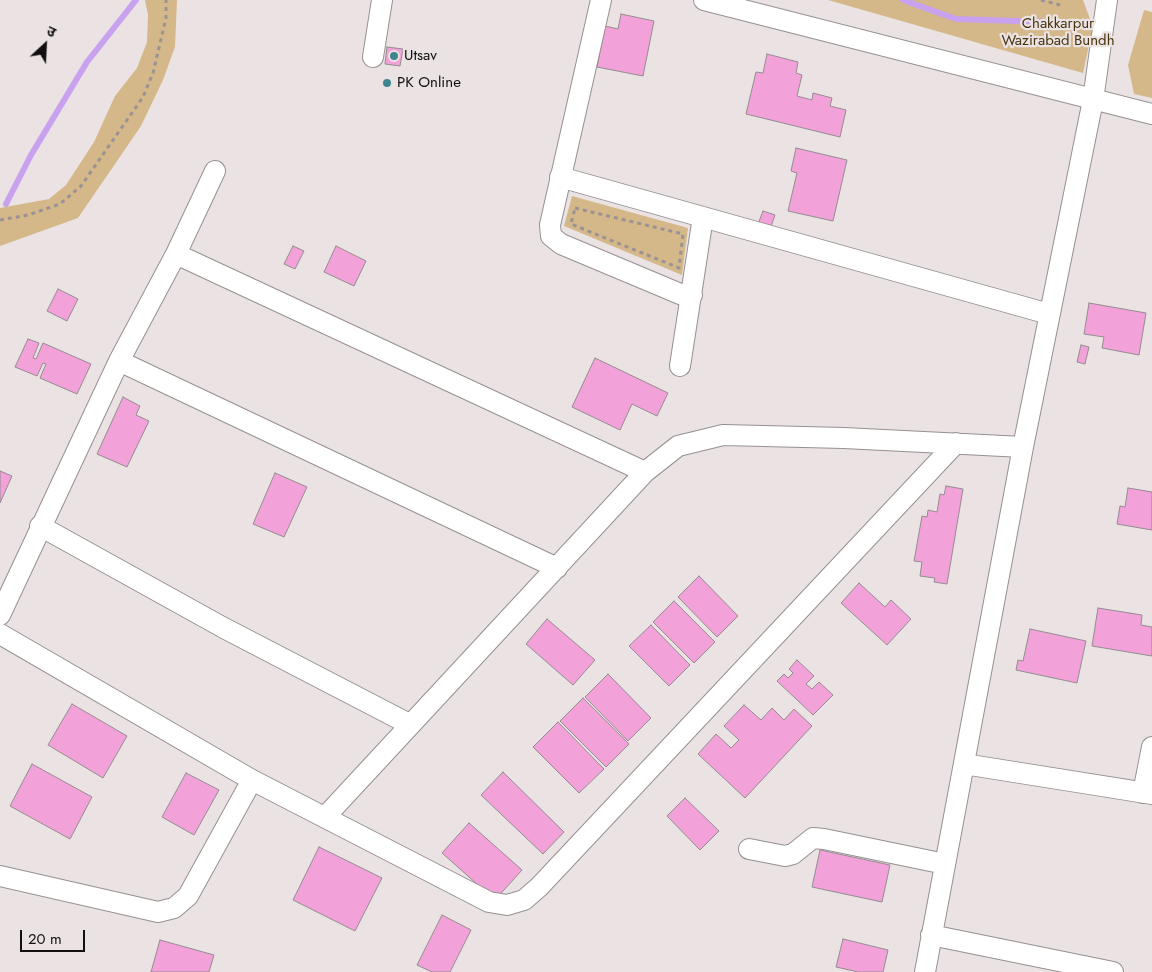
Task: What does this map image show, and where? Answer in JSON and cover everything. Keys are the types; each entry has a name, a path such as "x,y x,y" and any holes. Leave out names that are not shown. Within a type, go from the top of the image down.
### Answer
{"street":[{"path":"373,56 382,0"},
{"path":"601,0 560,177 550,225 551,236 561,244 685,296 692,295"},
{"path":"704,0 1152,114"},
{"path":"924,972 1023,447 1093,100 1107,0"},
{"path":"0,615 40,526 119,361 176,254 215,171"},
{"path":"560,177 1049,314"},
{"path":"680,366 703,217"},
{"path":"176,254 645,472"},
{"path":"119,361 557,568"},
{"path":"324,816 645,472 678,446 723,435 1023,447"},
{"path":"0,634 252,780 489,902 507,906 524,900 553,872 956,443"},
{"path":"40,526 224,628 408,724"},
{"path":"964,764 1147,794 1152,746"},
{"path":"0,876 158,912 174,908 188,896 252,780"},
{"path":"748,849 785,856 793,854 813,838 945,864"},
{"path":"931,935 1113,972"}],"path":[{"path":"0,220 28,215 60,204 81,186 143,97 156,64 166,18 166,0"},
{"path":"1041,0 1060,5"},
{"path":"576,208 683,234 679,268 571,224 576,208"}],"green space":[{"path":"145,0 177,0 175,47 163,80 141,126 78,218 0,246 0,208 49,199 66,185 94,142 115,96 137,68 147,42 148,15"},
{"name":"Chakkarpur Wazirabad Bundh","path":"828,0 1083,0 1093,27 1083,73"},
{"path":"1144,10 1152,12 1152,98 1134,94 1128,65"},
{"path":"572,196 688,228 682,275 564,226"}],"building":[{"path":"621,14 654,21 643,76 597,67 605,26 618,29"},
{"name":"Utsav","path":"387,47 403,49 400,66 385,64"},
{"path":"767,54 798,62 796,73 802,75 797,96 812,100 813,93 832,98 830,106 846,110 840,137 746,114 756,72 763,73"},
{"path":"796,148 847,160 833,221 788,211 797,173 791,171"},
{"path":"763,211 775,215 770,229 758,224"},
{"path":"293,246 304,251 295,269 284,264"},
{"path":"336,246 366,261 354,286 324,272"},
{"path":"58,289 78,299 67,321 47,311"},
{"path":"1089,303 1146,313 1139,355 1102,348 1104,337 1084,334"},
{"path":"28,339 39,343 33,358 36,359 43,343 91,364 77,394 40,378 46,364 43,363 37,376 15,367"},
{"path":"1081,345 1089,347 1085,364 1077,362"},
{"path":"595,358 668,393 657,416 632,404 620,430 572,407"},
{"path":"123,397 140,406 136,415 149,421 127,467 97,454"},
{"path":"0,471 12,476 0,503"},
{"path":"275,473 307,487 284,537 253,524"},
{"path":"946,486 963,489 947,584 934,582 935,578 920,576 922,562 914,561 922,516 927,517 928,510 937,512 940,494 944,495"},
{"path":"1128,488 1152,492 1152,530 1117,524 1120,506 1125,507"},
{"path":"699,576 738,616 717,637 678,597"},
{"path":"859,583 885,607 891,600 911,619 887,645 841,603"},
{"path":"674,601 715,642 694,663 653,622"},
{"path":"1098,608 1142,615 1141,625 1152,627 1152,656 1092,646"},
{"path":"547,619 595,660 573,685 526,644"},
{"path":"651,625 690,665 669,686 629,646"},
{"path":"1030,629 1086,641 1077,683 1016,670 1018,660 1023,661"},
{"path":"797,660 814,676 806,684 812,689 819,682 833,695 813,715 777,681 784,674 788,678 793,673 789,669"},
{"path":"608,674 651,718 628,741 585,697"},
{"path":"583,698 629,744 606,767 560,721"},
{"path":"72,704 127,736 103,778 48,745"},
{"path":"744,705 761,720 772,708 784,720 794,709 812,726 745,798 698,754 716,734 731,748 739,740 724,726"},
{"path":"558,722 604,769 579,793 533,747"},
{"path":"32,764 92,797 70,839 10,806"},
{"path":"503,772 564,832 543,854 481,795"},
{"path":"186,773 219,790 194,835 162,817"},
{"path":"685,798 719,831 700,850 667,816"},
{"path":"469,823 522,870 495,900 442,853"},
{"path":"319,847 382,878 355,931 293,900"},
{"path":"820,850 890,865 882,902 812,887"},
{"path":"442,915 471,930 450,972 432,972 417,965"},
{"path":"843,939 888,950 883,972 858,972 836,967"},
{"path":"160,940 214,955 209,972 151,972"}],"waterway":[{"path":"6,204 31,155 87,62 136,0"},
{"path":"903,0 956,19 1050,22"}],"place":[{"name":"Utsav","path":"394,56"},
{"name":"PK Online","path":"387,83"}]}
